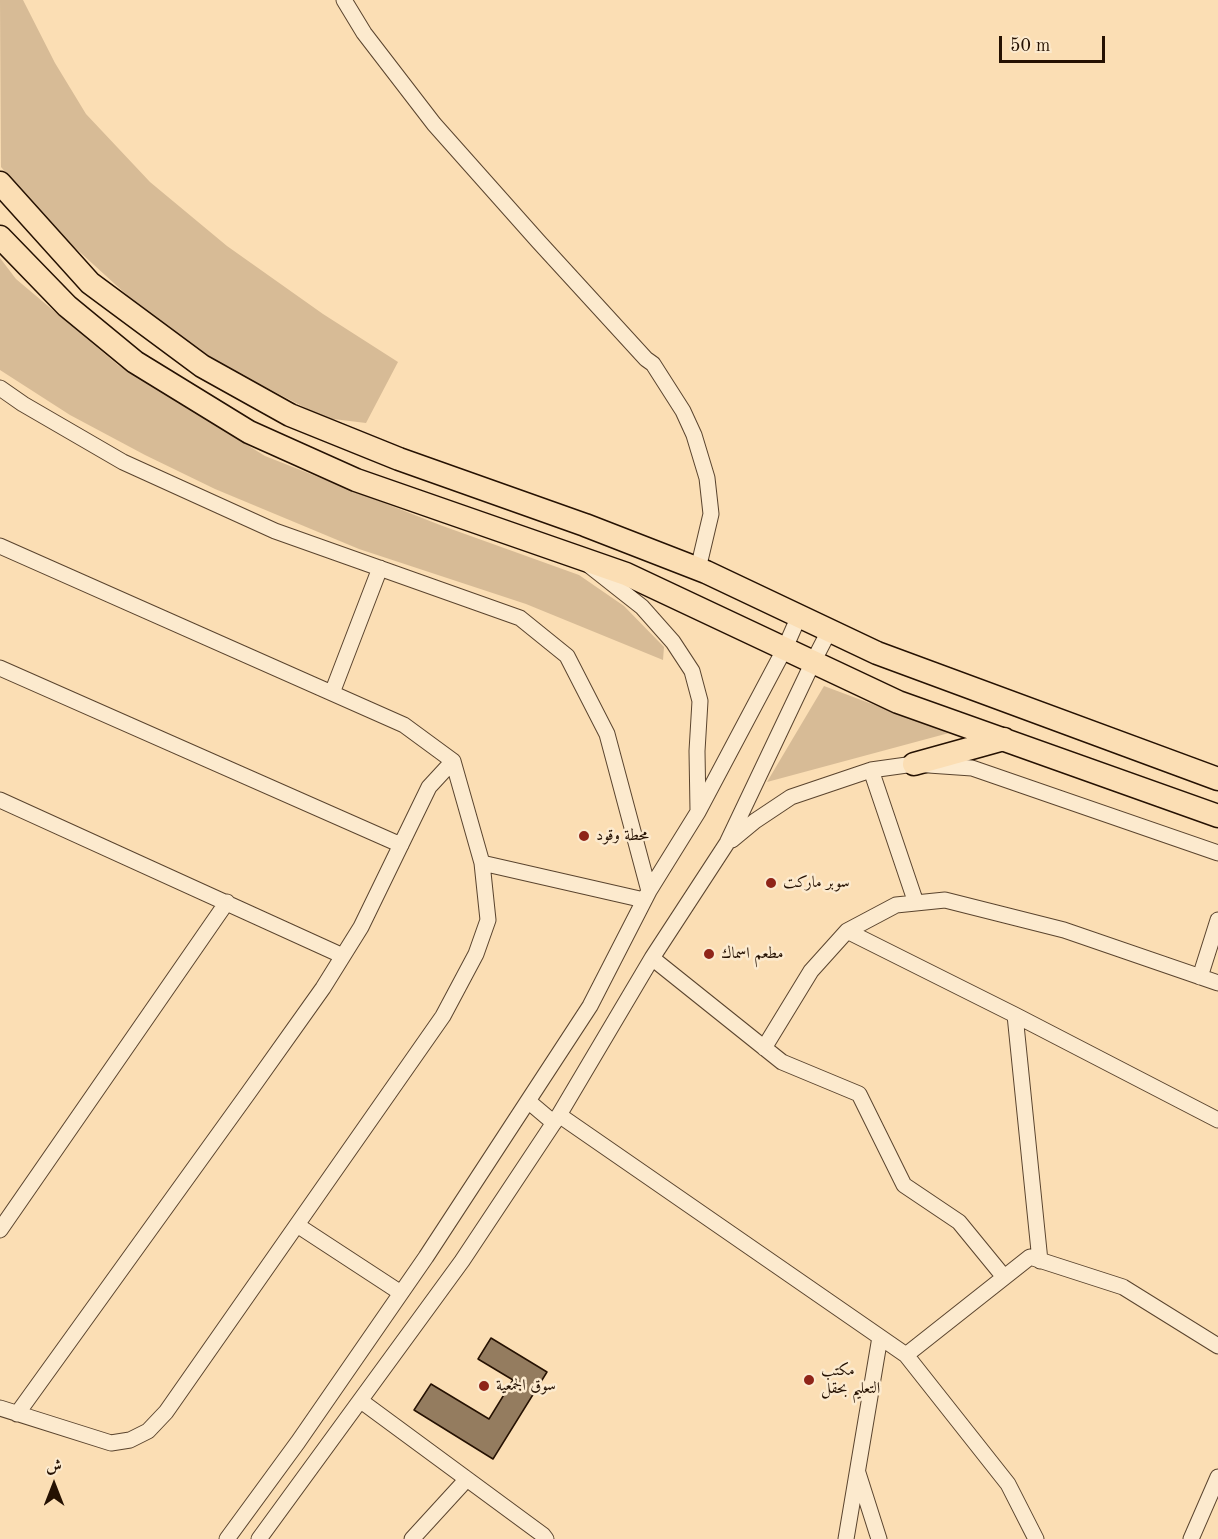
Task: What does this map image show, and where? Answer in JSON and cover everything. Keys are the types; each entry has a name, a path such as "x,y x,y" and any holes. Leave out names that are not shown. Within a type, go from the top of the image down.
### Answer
{"highway":[{"path":"0,183 90,283 202,366 290,415 399,459 585,525 698,569 877,653 1218,779"},
{"path":"0,237 67,306 135,362 249,432 356,480 626,574 898,702 1218,816"},
{"path":"914,764 1004,740"}],"street":[{"path":"344,0 364,33 434,124 538,241 653,364 683,411 694,435 707,478 711,514 698,569"},
{"path":"0,388 23,404 123,462 275,531 520,618 567,656 607,734 646,895"},
{"path":"0,546 404,725 453,761 482,863 488,920 476,954 443,1016 166,1412 148,1431 130,1440 111,1443 0,1408"},
{"path":"578,557 642,607 673,642 692,671 700,701 697,751 698,812"},
{"path":"332,693 381,568"},
{"path":"227,1539 298,1442 401,1293 590,1006 646,895 698,812 785,648 799,616"},
{"path":"259,1539 462,1261 556,1119 652,958 727,843 829,631"},
{"path":"0,668 401,845"},
{"path":"17,1414 323,988 361,927 429,787 453,761"},
{"path":"727,843 754,821 790,797 871,770 914,764 972,768 1218,853"},
{"path":"871,770 916,903"},
{"path":"0,800 343,956"},
{"path":"482,863 646,895"},
{"path":"764,1048 811,971 847,931 896,905 945,900 1053,927 1218,983"},
{"path":"0,1230 227,902"},
{"path":"1200,977 1218,920"},
{"path":"847,931 1218,1120"},
{"path":"652,958 782,1062 859,1094 904,1185 959,1222 1004,1277"},
{"path":"1015,1015 1040,1261"},
{"path":"528,1101 906,1355 1008,1485 1036,1539"},
{"path":"297,1226 401,1293"},
{"path":"906,1355 1030,1257 1123,1287 1218,1346"},
{"path":"846,1539 880,1337"},
{"path":"361,1401 546,1539"},
{"path":"857,1471 879,1539"},
{"path":"1191,1539 1218,1477"},
{"path":"414,1538 466,1480"}],"shaded area":[{"path":"0,0 23,0 55,63 86,114 150,182 227,246 323,314 398,362 366,423 325,418 213,360 128,296 60,234 1,167"},
{"path":"0,258 16,279 118,365 265,456 440,525 579,575 624,606 664,647 663,660 526,604 359,549 215,489 70,415 0,370"},
{"path":"824,686 949,733 767,782"}],"building":[{"path":"491,1338 547,1372 493,1459 414,1410 431,1384 489,1419 513,1380 478,1359"}],"place":[{"name":"محطة وقود","path":"584,836"},
{"name":"سوبر ماركت","path":"771,883"},
{"name":"مطعم اسماك","path":"709,954"},
{"name":"مكتب التعليم بحقل","path":"809,1380"},
{"name":"سوق الجمعية","path":"484,1386"}]}
